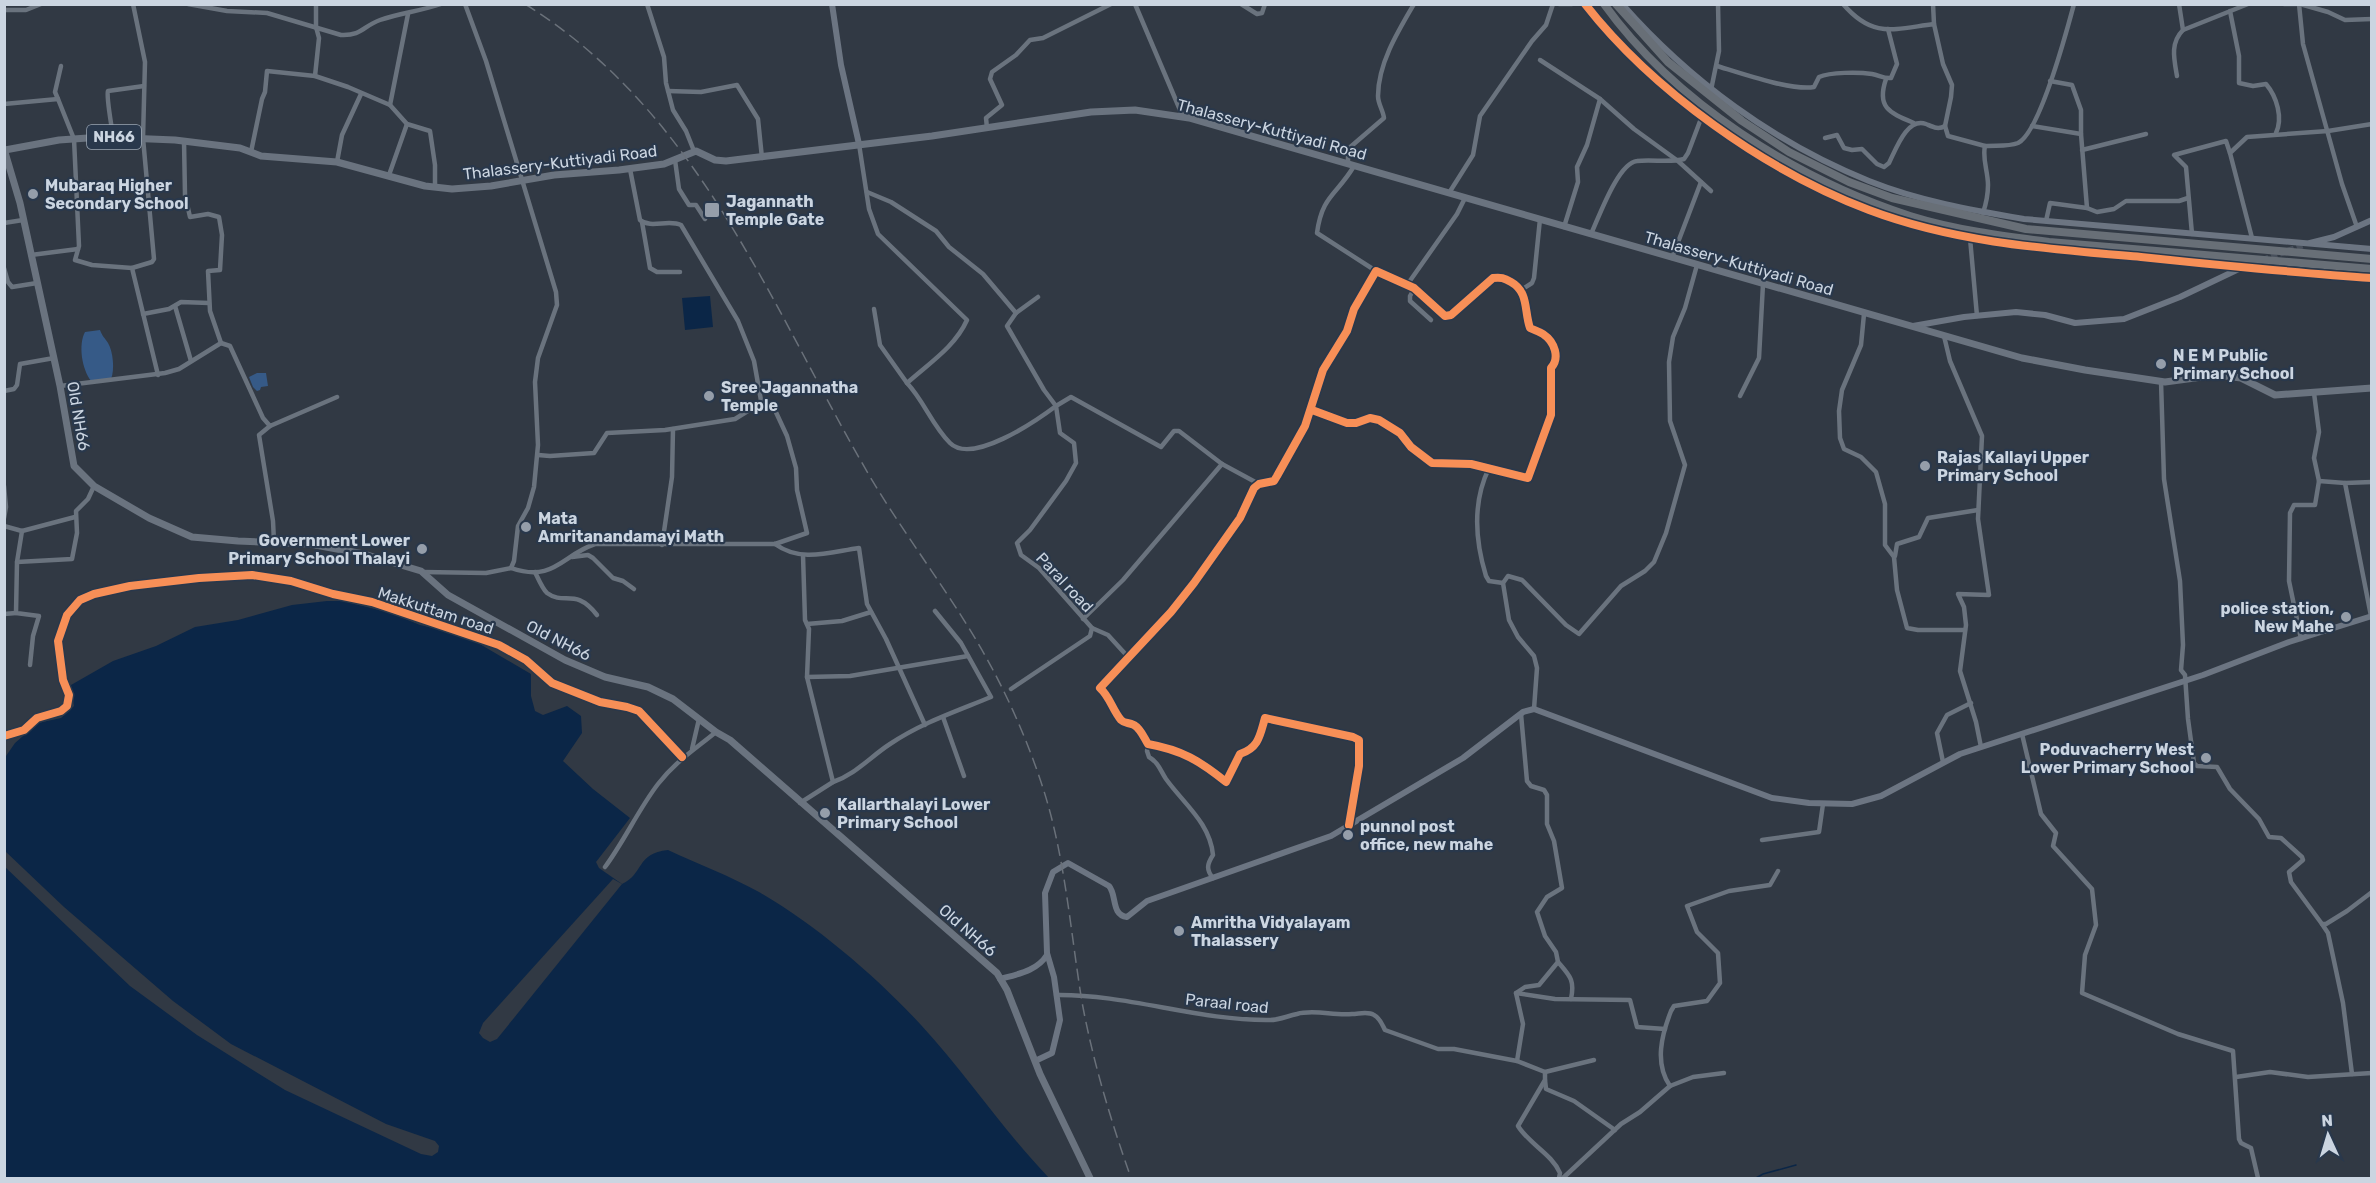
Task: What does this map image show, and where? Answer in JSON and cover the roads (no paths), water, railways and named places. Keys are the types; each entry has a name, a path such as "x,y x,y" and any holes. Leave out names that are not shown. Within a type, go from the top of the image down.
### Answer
{"highway":[{"path":"1604,4 1617,23 1666,74 1734,130 1818,178 1911,216 1995,235 2049,242 2372,269"},
{"path":"1616,4 1668,62 1742,121 1789,152 1849,182 1892,198 2026,229 2372,259"}],"main road":[{"path":"832,4 840,65 859,144"},
{"path":"1585,4 1623,49 1702,116 1767,160 1869,210 1916,225 1970,238 2087,253 2372,278"},
{"path":"1622,4 1675,60 1711,90 1780,136 1869,182 1933,202 1983,213 2046,221 2252,238 2304,245 2372,249"},
{"name":"Thalassery-Kuttiyadi Road","path":"5,149 74,139 113,137 184,141 195,146 240,148 261,156 337,162 435,187 466,189 554,175 630,169 675,160 694,151 723,162 987,128 1091,112 1135,110 1183,117 2022,358 2162,381 2217,375 2241,378 2275,395 2372,388"},
{"name":"Old NH66","path":"5,149 38,283 74,466 94,486 149,518 192,537 238,542 310,544 364,554 421,571 448,595 565,660 605,677 648,687 674,699 716,732 730,740 997,973 1090,1179"},
{"path":"2304,245 2334,237 2372,220"},
{"path":"1910,327 1977,316 2032,313 2075,323 2124,319 2180,297 2233,270 2246,266"},
{"path":"1035,1061 1050,1056 1055,1048 1060,1020 1054,977 1047,955 1045,893 1053,872 1068,863 1109,886 1113,890 1118,913 1127,917 1147,901 1331,836 1463,758 1521,714 1534,709 1772,798 1823,804 1852,804 1881,796 1943,762 1981,747 2185,681 2371,616"},
{"path":"1000,979 1029,970 1042,963 1047,955"}],"street":[{"path":"4,10 26,10 41,4"},
{"path":"61,66 55,92 74,139 78,249 75,260 132,268 147,265 154,259 143,138 145,62 133,4"},
{"path":"188,4 267,13 351,36 365,30 376,21 441,4"},
{"path":"315,76 319,38 316,27 316,4"},
{"path":"465,4 486,62 556,292 557,305 538,358 535,382 538,455 534,487 528,508 518,526 514,561 511,568"},
{"path":"647,4 664,57 673,110 686,131 694,151"},
{"path":"987,128 986,118 1002,105 990,79 993,72 1016,55 1030,40 1043,38 1111,4"},
{"path":"1135,4 1183,117"},
{"path":"1241,4 1257,14 1262,13 1265,4"},
{"path":"1312,410 1347,423 1356,423 1370,418 1379,420 1400,433 1411,447 1432,463 1471,464 1528,478 1551,415 1551,368 1556,362 1557,355 1545,334 1530,328 1521,290 1502,277 1493,278 1451,315 1445,316 1414,289 1376,271 1317,232 1324,202 1345,182 1351,165 1348,149 1384,118 1378,103 1381,78 1391,49 1414,4"},
{"path":"1449,193 1473,155 1480,117 1532,41 1546,25 1553,4"},
{"path":"1559,4 1572,4"},
{"path":"1711,90 1719,51 1718,4"},
{"path":"1843,4 1865,25 1888,29 1934,24"},
{"path":"1933,4 1934,24 1943,64 1952,85 1952,97 1945,126 1948,136 1985,146 2020,142 2031,126 2050,81 2074,4"},
{"path":"2179,4 2182,30"},
{"path":"2177,76 2173,55 2175,37 2182,30 2248,4"},
{"path":"2284,4 2299,4 2328,12 2345,20 2372,19"},
{"path":"2299,4 2303,44 2342,184 2357,227"},
{"path":"2230,11 2239,56 2239,83 2253,86 2266,84 2272,92 2280,125 2276,133"},
{"path":"390,105 408,14"},
{"path":"1717,66 1755,78 1805,87 1814,87 1819,77 1828,74 1869,73 1886,79 1891,78 1897,64 1888,29"},
{"path":"1540,60 1600,99 1634,129 1678,160 1711,191"},
{"path":"251,152 265,92 267,71 315,76 390,105 407,124 430,131 435,165 435,187"},
{"path":"1886,79 1882,91 1883,102 1892,113 1914,123 1923,123 1941,129 1945,126"},
{"path":"2050,81 2072,85 2080,110 2087,208"},
{"path":"668,91 701,92 737,85 758,119 762,158"},
{"path":"113,137 111,113 106,99 108,91 144,86"},
{"path":"337,162 342,135 361,94"},
{"path":"4,104 58,99"},
{"path":"1564,227 1578,182 1576,167 1587,145 1600,99"},
{"path":"1591,234 1625,166 1633,161 1684,159 1702,116"},
{"path":"1825,138 1837,135 1845,148 1862,149 1877,164 1884,167 1889,163 1914,123"},
{"path":"389,174 407,124"},
{"path":"2230,153 2247,137 2276,133 2328,131 2372,124"},
{"path":"2031,126 2081,134"},
{"path":"2082,150 2146,134"},
{"path":"184,141 185,195 190,216 208,214 219,217 222,236 220,270 208,271 211,315 221,343"},
{"path":"2192,234 2186,167 2174,155 2226,141 2252,238"},
{"path":"859,144 872,218 878,234 967,320 962,332 938,358 907,383"},
{"path":"1983,213 1988,183 1984,161 1985,146"},
{"path":"675,160 679,189 688,205 696,205 705,219"},
{"path":"630,169 650,268 657,273 680,272"},
{"path":"1672,258 1701,182"},
{"path":"867,192 891,202 936,231 949,247 983,274 1016,313"},
{"path":"1407,285 1466,198"},
{"path":"2046,221 2050,203 2087,208 2097,212 2114,209 2126,201 2179,201 2188,198"},
{"path":"1521,290 1532,283 1534,278 1540,219"},
{"path":"4,223 24,220"},
{"path":"642,222 681,225 738,321 754,361 762,406"},
{"path":"1970,238 1977,316"},
{"path":"31,255 78,249"},
{"path":"1534,709 1537,668 1534,656 1518,637 1509,620 1503,583 1508,576 1522,580 1566,626 1579,634 1621,586 1645,571 1654,562 1666,533 1685,465 1670,421 1669,362 1673,337 1685,308 1696,265"},
{"path":"132,268 158,375"},
{"path":"5,269 8,282 12,287 38,283"},
{"path":"1214,878 1207,866 1213,855 1209,836 1186,801 1165,776 1157,761 1149,757 1148,744 1140,730 1124,723 1108,696 1100,688 1194,583 1240,518 1254,488 1259,484 1270,483 1277,476 1312,410 1323,370 1347,331 1354,309 1376,271"},
{"path":"1740,396 1759,358 1763,284"},
{"path":"1414,289 1410,301 1431,320"},
{"path":"1038,297 1016,313 1007,327 1056,406"},
{"path":"143,314 169,309 181,302 209,303"},
{"path":"175,306 192,361"},
{"path":"874,309 880,345 916,393 934,424 950,442 963,450 1024,429 1071,397 1161,447 1174,431 1179,431 1222,464 1259,484"},
{"path":"1864,314 1861,345 1842,390 1839,411 1840,438 1844,449 1861,457 1876,472 1885,504 1885,545 1895,559"},
{"path":"1944,336 1950,361 1982,436 1978,510 1989,595 1958,594 1964,607 1965,630 1960,671 1971,703 1981,747"},
{"path":"60,386 158,375 179,369 221,343"},
{"path":"221,343 230,346 263,418 270,426"},
{"path":"4,391 14,389 17,385 20,364 54,358"},
{"path":"2162,381 2164,479 2180,581 2183,645 2181,670 2185,675 2194,763 2197,766 2217,767 2230,789 2259,819 2269,837 2281,838 2302,857 2303,860 2289,872 2291,882 2310,904 2328,933 2343,1003 2352,1074"},
{"path":"2301,639 2289,581 2290,513 2294,505 2315,505 2319,481 2314,458 2319,432 2314,393"},
{"path":"274,542 273,521 259,435 270,426 337,396"},
{"path":"421,571 486,573 511,568 521,572 535,572 556,567 586,547 595,544 775,544 807,533 787,436 774,408 762,406 735,418 673,429 607,433 594,453 538,455"},
{"name":"Paral road","path":"1011,689 1090,636 1092,628 1039,568 1021,555 1017,547 1017,543 1042,515 1076,463 1074,443 1060,433 1056,406"},
{"path":"662,545 672,477 673,429"},
{"path":"1083,619 1123,580 1222,464"},
{"path":"1489,468 1479,495 1476,519 1486,576 1489,581 1503,583"},
{"path":"2319,481 2372,482"},
{"path":"2345,483 2371,616"},
{"path":"4,486 6,507 4,518"},
{"path":"17,562 72,559 77,533 76,511 88,499 94,486"},
{"path":"1965,630 1908,628 1897,590 1895,559 1897,544 1919,537 1928,518 1978,510"},
{"path":"4,525 22,531 75,517"},
{"path":"16,613 17,562 22,531"},
{"path":"775,544 786,551 803,555 858,548 864,593 871,612 925,725"},
{"path":"572,557 588,555 613,578 623,581 634,589"},
{"path":"803,555 809,629 807,676 833,782"},
{"path":"535,572 547,592 560,597 581,599 587,602 597,615"},
{"name":"Makkuttam road","path":"4,736 24,730 37,718 61,711 67,705 69,695 63,680 59,636 70,609 87,596 130,586 252,575 291,582 382,605 499,645 526,660 552,683 600,702 627,706 639,711 682,757"},
{"path":"800,803 833,782 849,776 891,743 925,725 991,697 961,643 935,611"},
{"path":"807,624 843,621 871,612"},
{"path":"4,614 39,616 33,636 30,665"},
{"path":"1092,628 1108,635 1129,658"},
{"path":"807,676 850,676 968,656"},
{"path":"1943,762 1937,733 1947,715 1971,703"},
{"path":"1521,714 1527,781 1531,786 1544,790 1547,795 1547,824 1554,841 1557,866 1563,883 1562,888 1547,897 1537,912 1545,936 1556,952 1557,962 1571,978 1573,989 1570,999"},
{"path":"943,717 964,776"},
{"path":"1148,744 1185,753 1226,783 1240,754 1248,752 1260,737 1265,718 1347,735 1359,740 1359,766 1349,825"},
{"path":"692,749 699,719"},
{"path":"605,867 649,798 682,757 716,732"},
{"path":"2022,734 2042,814 2056,832 2053,846 2092,889 2096,925 2085,955 2082,993 2178,1034 2233,1051 2239,1139 2253,1152 2258,1179"},
{"path":"1762,840 1820,832 1823,804"},
{"path":"1670,1086 1664,1074 1661,1044 1674,1006 1707,1001 1720,983 1718,954 1697,932 1687,906 1729,891 1770,885 1778,871"},
{"path":"2322,924 2347,912 2372,892"},
{"path":"1516,993 1525,987 1539,985 1557,962"},
{"path":"1516,993 1555,999 1630,1000 1637,1027 1665,1029"},
{"path":"1516,993 1523,1024 1517,1061 1545,1072 1594,1060"},
{"name":"Paraal road","path":"1056,995 1106,997 1152,1007 1238,1019 1281,1020 1308,1013 1341,1015 1370,1013 1379,1018 1384,1030 1429,1046 1517,1061"},
{"path":"1545,1072 1546,1089 1574,1101 1615,1130"},
{"path":"2236,1077 2270,1072 2308,1077 2372,1073"},
{"path":"1561,1179 1615,1130 1670,1086 1693,1077 1724,1074"},
{"path":"1545,1080 1518,1126 1557,1166 1561,1179"}],"waterway":[{"path":"1756,1178 1796,1165"}],"tunnel":[{"path":"2246,266 2304,245"}],"railway":[{"path":"525,4 586,49 639,100 685,156 726,217 763,280 869,475 964,620 993,670 1025,739 1049,809 1066,891 1091,1047 1131,1178"}],"place":[{"name":"Mubaraq Higher Secondary School","path":"33,194"},
{"name":"Jagannath Temple Gate","path":"712,210"},
{"name":"N E M Public Primary School","path":"2161,364"},
{"name":"Sree Jagannatha Temple","path":"709,396"},
{"name":"Rajas Kallayi Upper Primary School","path":"1925,466"},
{"name":"Mata Amritanandamayi Math","path":"526,527"},
{"name":"Government Lower Primary School Thalayi","path":"422,549"},
{"name":"police station, New Mahe","path":"2346,617"},
{"name":"Poduvacherry West Lower Primary School","path":"2206,758"},
{"name":"Kallarthalayi Lower Primary School","path":"825,813"},
{"name":"punnol post office, new mahe","path":"1348,835"},
{"name":"Amritha Vidyalayam Thalassery","path":"1179,931"}]}
